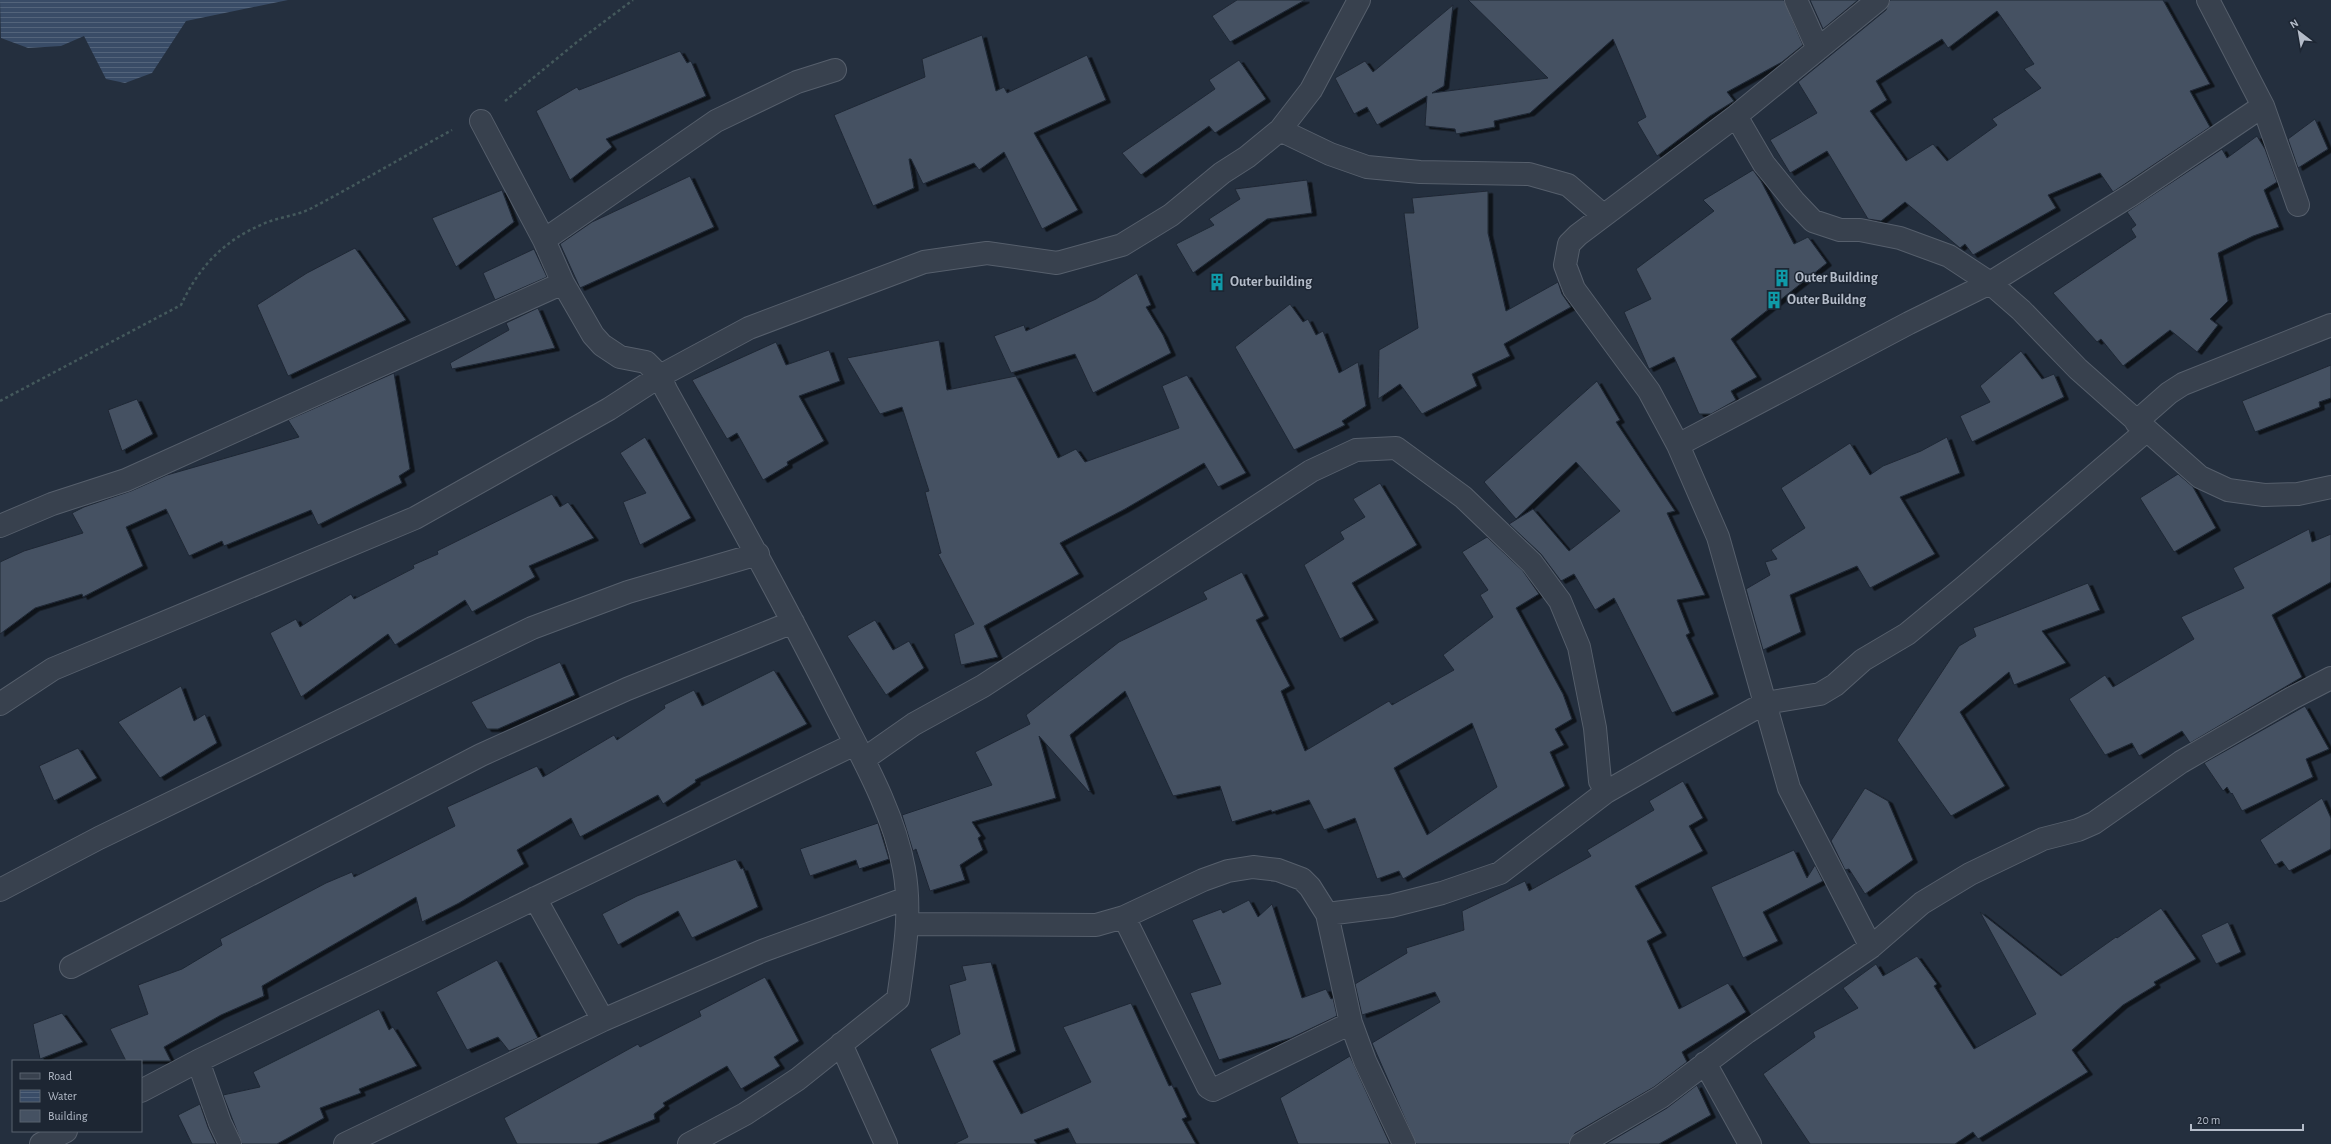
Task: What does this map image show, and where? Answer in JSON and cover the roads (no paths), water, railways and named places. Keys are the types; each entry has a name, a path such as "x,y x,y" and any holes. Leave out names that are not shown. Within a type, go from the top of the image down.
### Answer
{"street":[{"path":"0,704 53,669 415,518 609,409 660,376 749,328 924,262 987,253 1057,263 1122,245 1171,215 1222,173 1247,157 1280,130 1311,90 1359,0"},
{"path":"1796,0 1818,49"},
{"path":"1871,947 1790,788 1718,537 1678,445 1649,390 1574,288 1565,265 1569,244 1603,215 1736,116 1878,0"},
{"path":"2208,0 2263,106 2298,205"},
{"path":"544,240 716,121 797,82 835,70"},
{"path":"1678,445 1902,326 1990,283 2131,195 2263,106"},
{"path":"1736,116 1764,164 1794,201 1813,220 1840,230 1866,232 1900,238 1921,244 1949,256 1990,283 2021,310 2078,369 2200,477 2228,490 2264,495 2298,494 2331,487"},
{"path":"481,121 544,240 563,283 593,335 602,345 620,357 646,362 660,376 666,390 758,554 794,622 859,752 898,841 907,898 909,924 898,999 791,1083 745,1114 689,1144"},
{"path":"1280,130 1330,154 1367,167 1420,172 1529,174 1568,184 1603,215"},
{"path":"0,526 52,504 126,480 563,283"},
{"path":"1327,914 1391,906 1442,893 1500,873 1606,792 1765,703 1820,694 1835,685 1862,660 1906,634 1952,596 2141,426 2183,384 2331,325"},
{"path":"142,1090 198,1061 535,898 859,752 914,724 983,686 1310,471 1356,450 1396,448 1463,497 1532,563 1560,601 1579,647 1595,728 1600,781 1606,792"},
{"path":"0,890 99,838 532,628 628,592 758,554"},
{"path":"71,967 481,755 627,689 794,622"},
{"path":"1581,1144 1661,1097 1747,1032 1871,947 1922,904 1970,874 2043,839 2078,830 2094,823 2181,762 2292,698 2331,678"},
{"path":"909,924 1096,925 1124,917 1203,880 1228,871 1253,868 1278,870 1302,879 1310,887 1327,914 1351,1023 1365,1061 1404,1144"},
{"path":"535,898 603,1020"},
{"path":"344,1144 603,1020 762,951 907,898"},
{"path":"1124,917 1208,1087 1213,1090 1351,1023"},
{"path":"841,1044 886,1144"},
{"path":"198,1061 230,1144"},
{"path":"1705,1063 1750,1144"},
{"path":"41,1144 64,1132"}],"water":[{"path":"0,0 288,0 186,21 152,73 125,83 106,79 84,36 61,46 28,48 1,38"}],"place":[{"name":"Outer Building","path":"1782,278"},
{"name":"Outer building","path":"1217,282"},
{"name":"Outer Buildng","path":"1774,300"}]}
